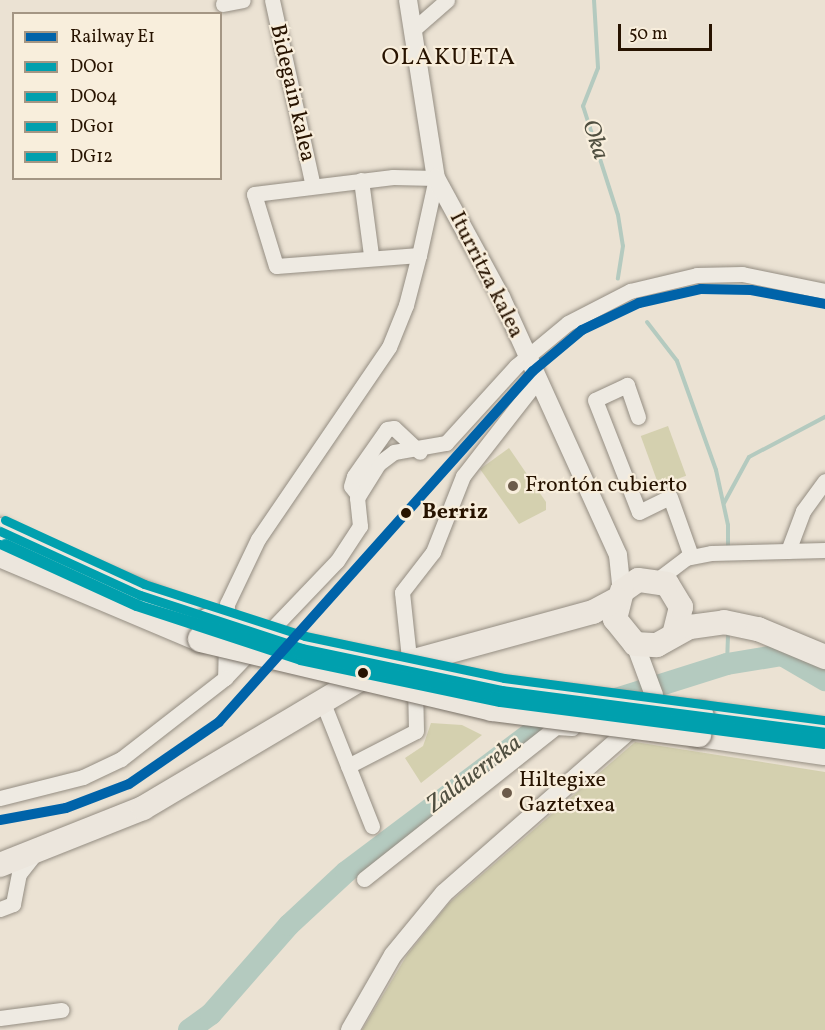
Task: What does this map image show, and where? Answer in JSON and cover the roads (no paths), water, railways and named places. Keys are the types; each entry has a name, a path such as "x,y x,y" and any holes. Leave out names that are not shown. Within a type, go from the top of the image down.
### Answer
{"highway":[{"path":"0,531 211,638"},
{"path":"0,554 211,638 302,648 502,690 699,725 825,752"},
{"path":"646,638 682,616 665,587"},
{"path":"0,865 36,854 143,808 321,698 412,658 552,620 593,612 619,595 665,587 825,657"},
{"path":"619,595 646,638"},
{"path":"552,620 646,638 724,622 758,629"},
{"path":"699,725 825,732"}],"street":[{"path":"223,4 243,0"},
{"name":"Bidegain kalea","path":"272,0 313,186"},
{"name":"Iturritza kalea","path":"408,0 436,178 501,297 622,566 619,595"},
{"path":"414,28 447,0"},
{"path":"225,678 211,638 254,549 389,347 419,255 436,178 361,180 254,194 276,266 371,255 419,255"},
{"path":"361,180 371,255"},
{"path":"358,495 378,464 394,452 420,452 446,443 526,356 600,305 657,283 742,274 825,291"},
{"path":"348,766 416,730 412,658 402,592 433,552 464,476 537,381"},
{"path":"638,417 627,385 595,400 639,512 670,497 686,559"},
{"path":"0,798 83,777 121,759 225,678 337,561 360,526 358,495 351,486 354,476 387,429 394,428 420,452"},
{"path":"788,551 803,511 825,481"},
{"name":"Iturritza kalea","path":"607,537 665,587"},
{"path":"665,587 686,559 825,550"},
{"path":"350,1030 393,955 444,893 644,717 654,695 646,638"},
{"path":"415,698 458,695"},
{"path":"321,698 372,826"},
{"path":"364,879 556,727 627,733"},
{"path":"0,909 13,904 19,874 36,854"},
{"path":"0,1018 61,1010"}],"waterway":[{"name":"Oka","path":"594,0 598,68 583,106 618,215 623,246 618,279"},
{"name":"Oka","path":"647,322 677,361 716,470 728,525 728,546"},
{"path":"724,503 749,457 825,417"},
{"name":"Oka","path":"727,664 728,632"},
{"name":"Zalduerreka","path":"600,704 727,664 782,655 825,680"},
{"name":"Zalduerreka","path":"189,1030 211,1014 289,925 346,872 542,725 566,716"}],"rail line":[{"name":"E1","path":"0,820 66,808 129,784 219,722 533,371 582,330 639,303 701,289 751,290 825,304"}],"place":[{"name":"Frontón cubierto","path":"513,486"},
{"name":"Berriz","path":"406,513"},
{"name":"Hiltegixe Gaztetxea","path":"507,793"}],"district":[{"name":"OLAKUETA","path":"449,59"}]}
